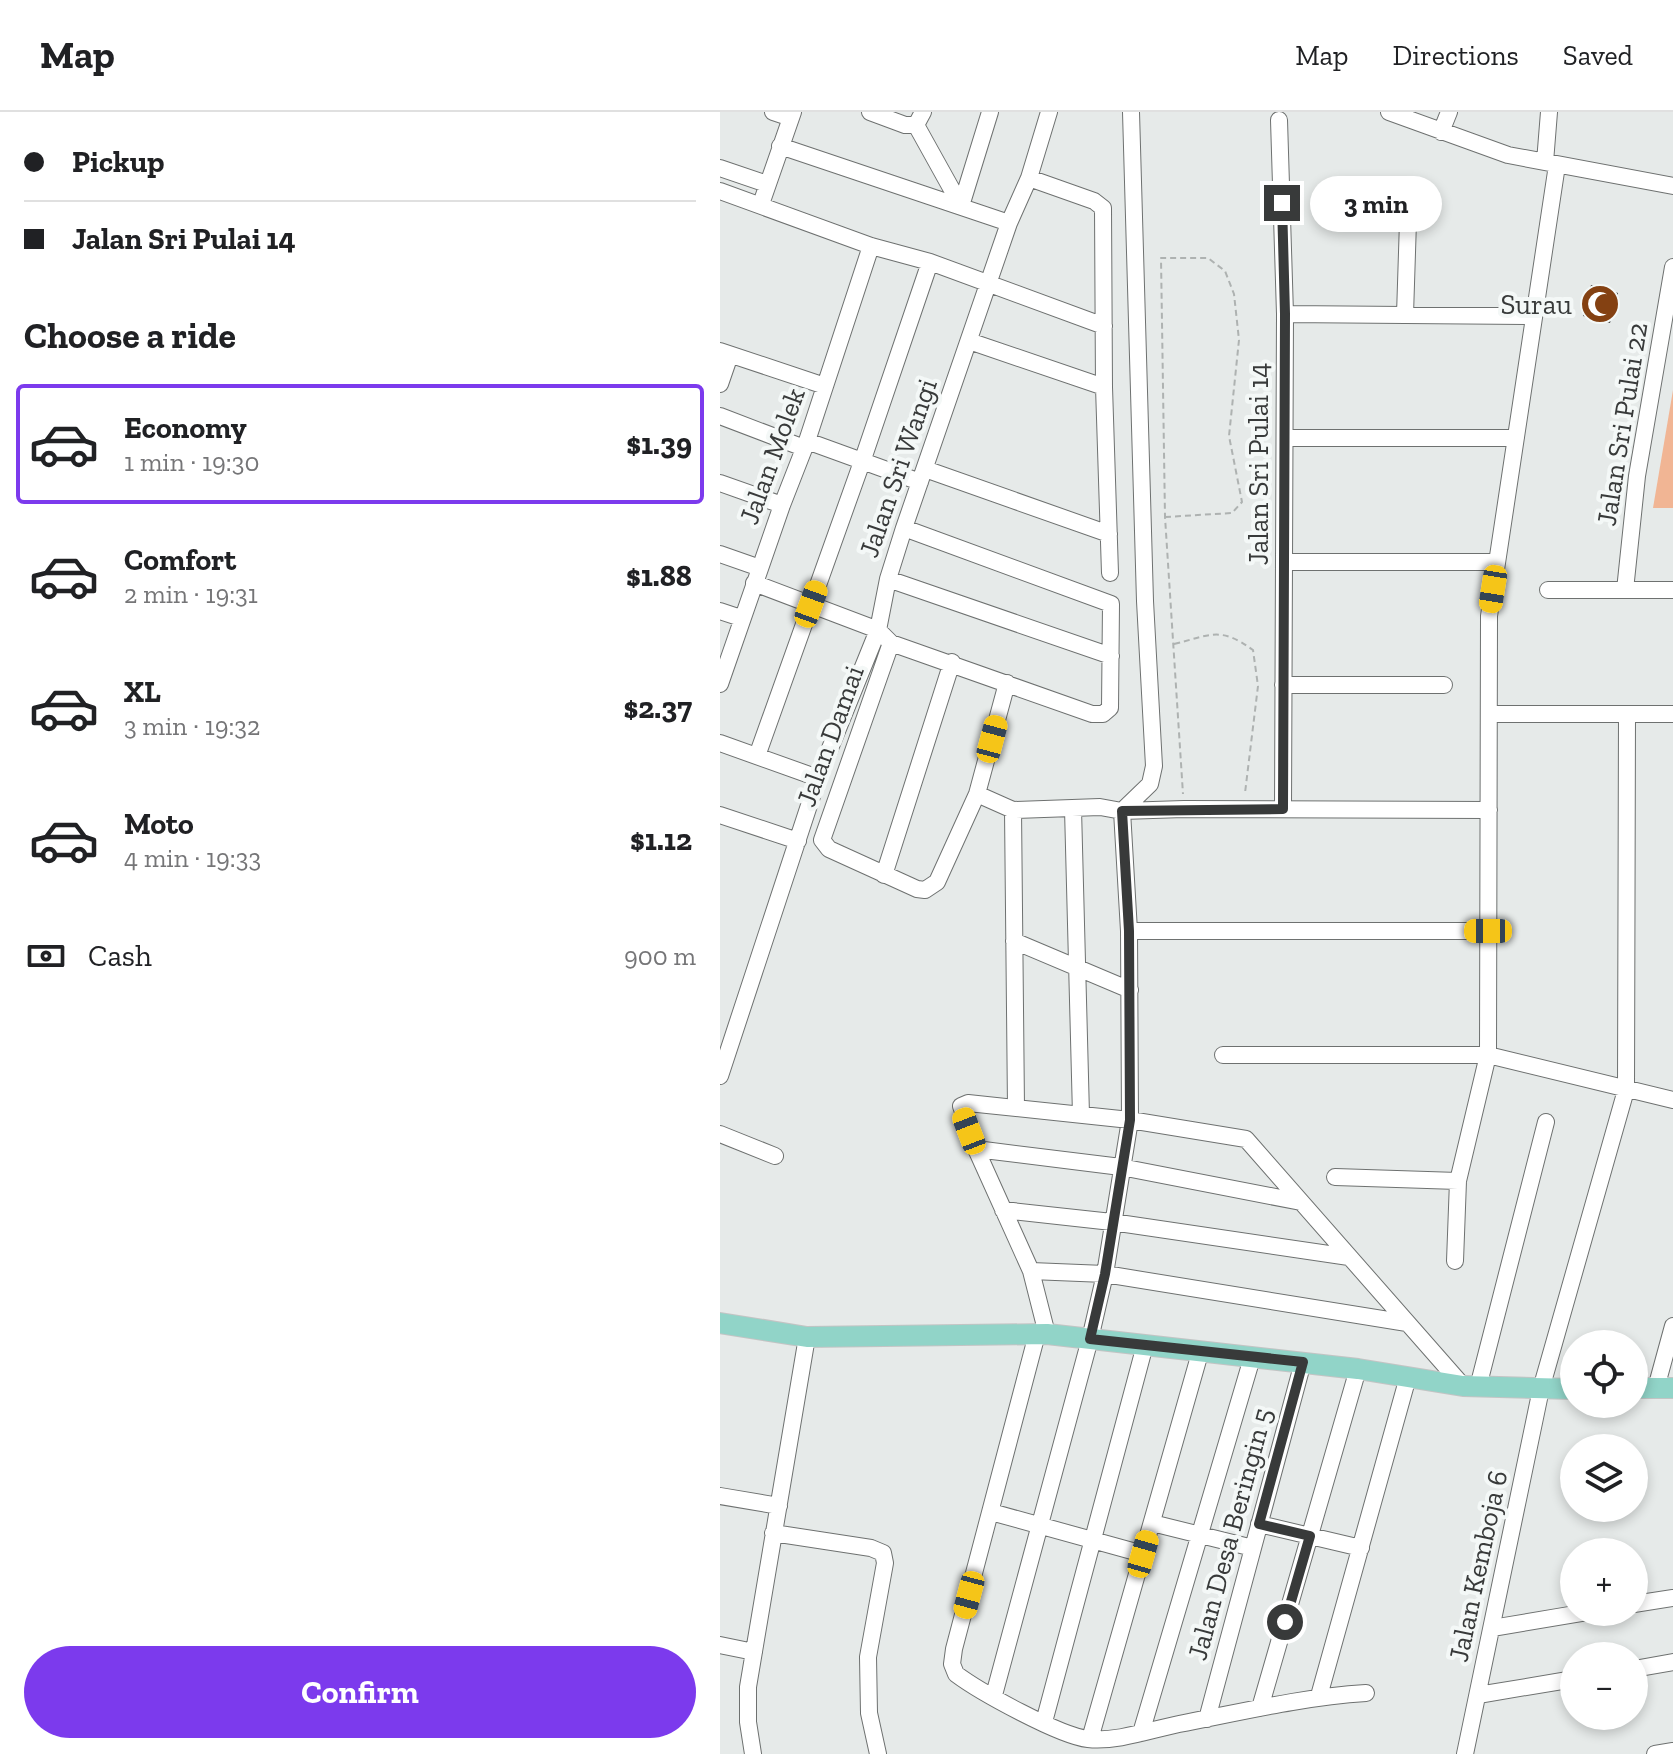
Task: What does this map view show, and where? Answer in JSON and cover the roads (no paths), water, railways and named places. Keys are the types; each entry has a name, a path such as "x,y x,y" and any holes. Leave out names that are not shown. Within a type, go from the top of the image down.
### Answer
{"main road":[{"path":"720,1323 807,1337 1042,1334 1303,1362 1470,1386 1560,1389"}],"street":[{"path":"761,204 792,115 773,112"},
{"path":"870,112 905,125 919,119 961,206"},
{"path":"961,206 990,112"},
{"name":"Jalan Sri Wangi","path":"720,1076 818,778 878,630 888,579 904,528 1009,223 1029,178 1049,112"},
{"path":"994,1695 1090,1339 1105,1274 1130,1120 1129,931 1122,811 1150,784 1154,766 1144,585 1131,112"},
{"path":"1389,112 1508,155 1673,186"},
{"path":"1441,132 1449,112"},
{"path":"1455,1261 1458,1181 1488,1055 1489,616 1534,316 1551,163 1549,112"},
{"name":"Jalan Sri Pulai 14","path":"1279,120 1285,314 1283,809"},
{"path":"780,146 1009,223"},
{"path":"720,168 767,184"},
{"path":"1029,178 1094,201 1103,208 1104,387 1110,573"},
{"path":"1405,315 1409,190"},
{"path":"720,191 871,246 990,283 1104,326"},
{"name":"Jalan Molek","path":"720,684 741,618 806,445 871,246"},
{"path":"757,756 930,262"},
{"name":"Jalan Sri Pulai 22","path":"1625,590 1637,476 1673,267"},
{"path":"1285,314 1534,316"},
{"path":"969,341 1104,387"},
{"path":"720,384 725,353 825,386"},
{"path":"720,416 806,445 922,475 1109,534"},
{"path":"1285,438 1516,438"},
{"path":"720,483 782,505"},
{"path":"720,554 811,604 878,630 891,643 952,662 1092,714 1103,714 1110,708 1111,604 904,528"},
{"path":"1284,562 1497,562"},
{"path":"888,579 1111,656"},
{"path":"1548,590 1673,590"},
{"path":"720,611 741,618"},
{"name":"Jalan Damai","path":"891,643 822,840 829,849 917,889 932,887 937,882 977,794 1007,683"},
{"path":"884,875 952,662"},
{"path":"1283,685 1444,685"},
{"path":"1489,714 1673,714"},
{"name":"Jalan Kemboja 6","path":"1465,1754 1541,1389 1626,1090 1627,714"},
{"path":"720,743 818,778"},
{"path":"977,794 1013,810 1100,807 1122,811 1489,810"},
{"path":"1073,809 1081,1115"},
{"path":"1013,810 1016,1108"},
{"path":"720,815 798,841"},
{"path":"1129,931 1488,931"},
{"path":"1014,941 1130,990"},
{"path":"1223,1055 1488,1055 1673,1100"},
{"path":"1366,1693 1319,1696 1141,1733 1090,1739 1071,1735 1044,1722 956,1674 952,1664 1042,1334 1031,1271 976,1149 961,1106 968,1103 1130,1120 1246,1139 1407,1323 1470,1386 1546,1122"},
{"path":"720,1134 775,1156"},
{"path":"976,1149 1121,1167 1301,1202"},
{"path":"1335,1177 1458,1181"},
{"path":"1003,1210 1112,1222 1349,1257"},
{"path":"1031,1271 1105,1274 1407,1323"},
{"path":"1664,1388 1673,1326"},
{"path":"753,1754 748,1699 754,1652 807,1337"},
{"path":"1044,1722 1145,1345"},
{"path":"1090,1739 1200,1353"},
{"path":"1141,1733 1252,1358"},
{"name":"Jalan Desa Beringin 5","path":"1207,1719 1303,1362"},
{"path":"1260,1708 1358,1369"},
{"path":"1319,1696 1408,1377"},
{"path":"720,1496 779,1506"},
{"path":"991,1512 1143,1554"},
{"path":"1152,1523 1253,1548"},
{"path":"1259,1524 1361,1548"},
{"path":"773,1533 871,1548 883,1553 885,1563 868,1657 869,1713 878,1754"},
{"path":"1648,1602 1673,1598"},
{"path":"1492,1628 1560,1617"},
{"path":"720,1645 754,1652"},
{"path":"1648,1666 1673,1662"},
{"path":"1478,1695 1560,1681"},
{"path":"1655,1754 1673,1751"}],"place":[{"name":"Surau","path":"1600,304"}]}
